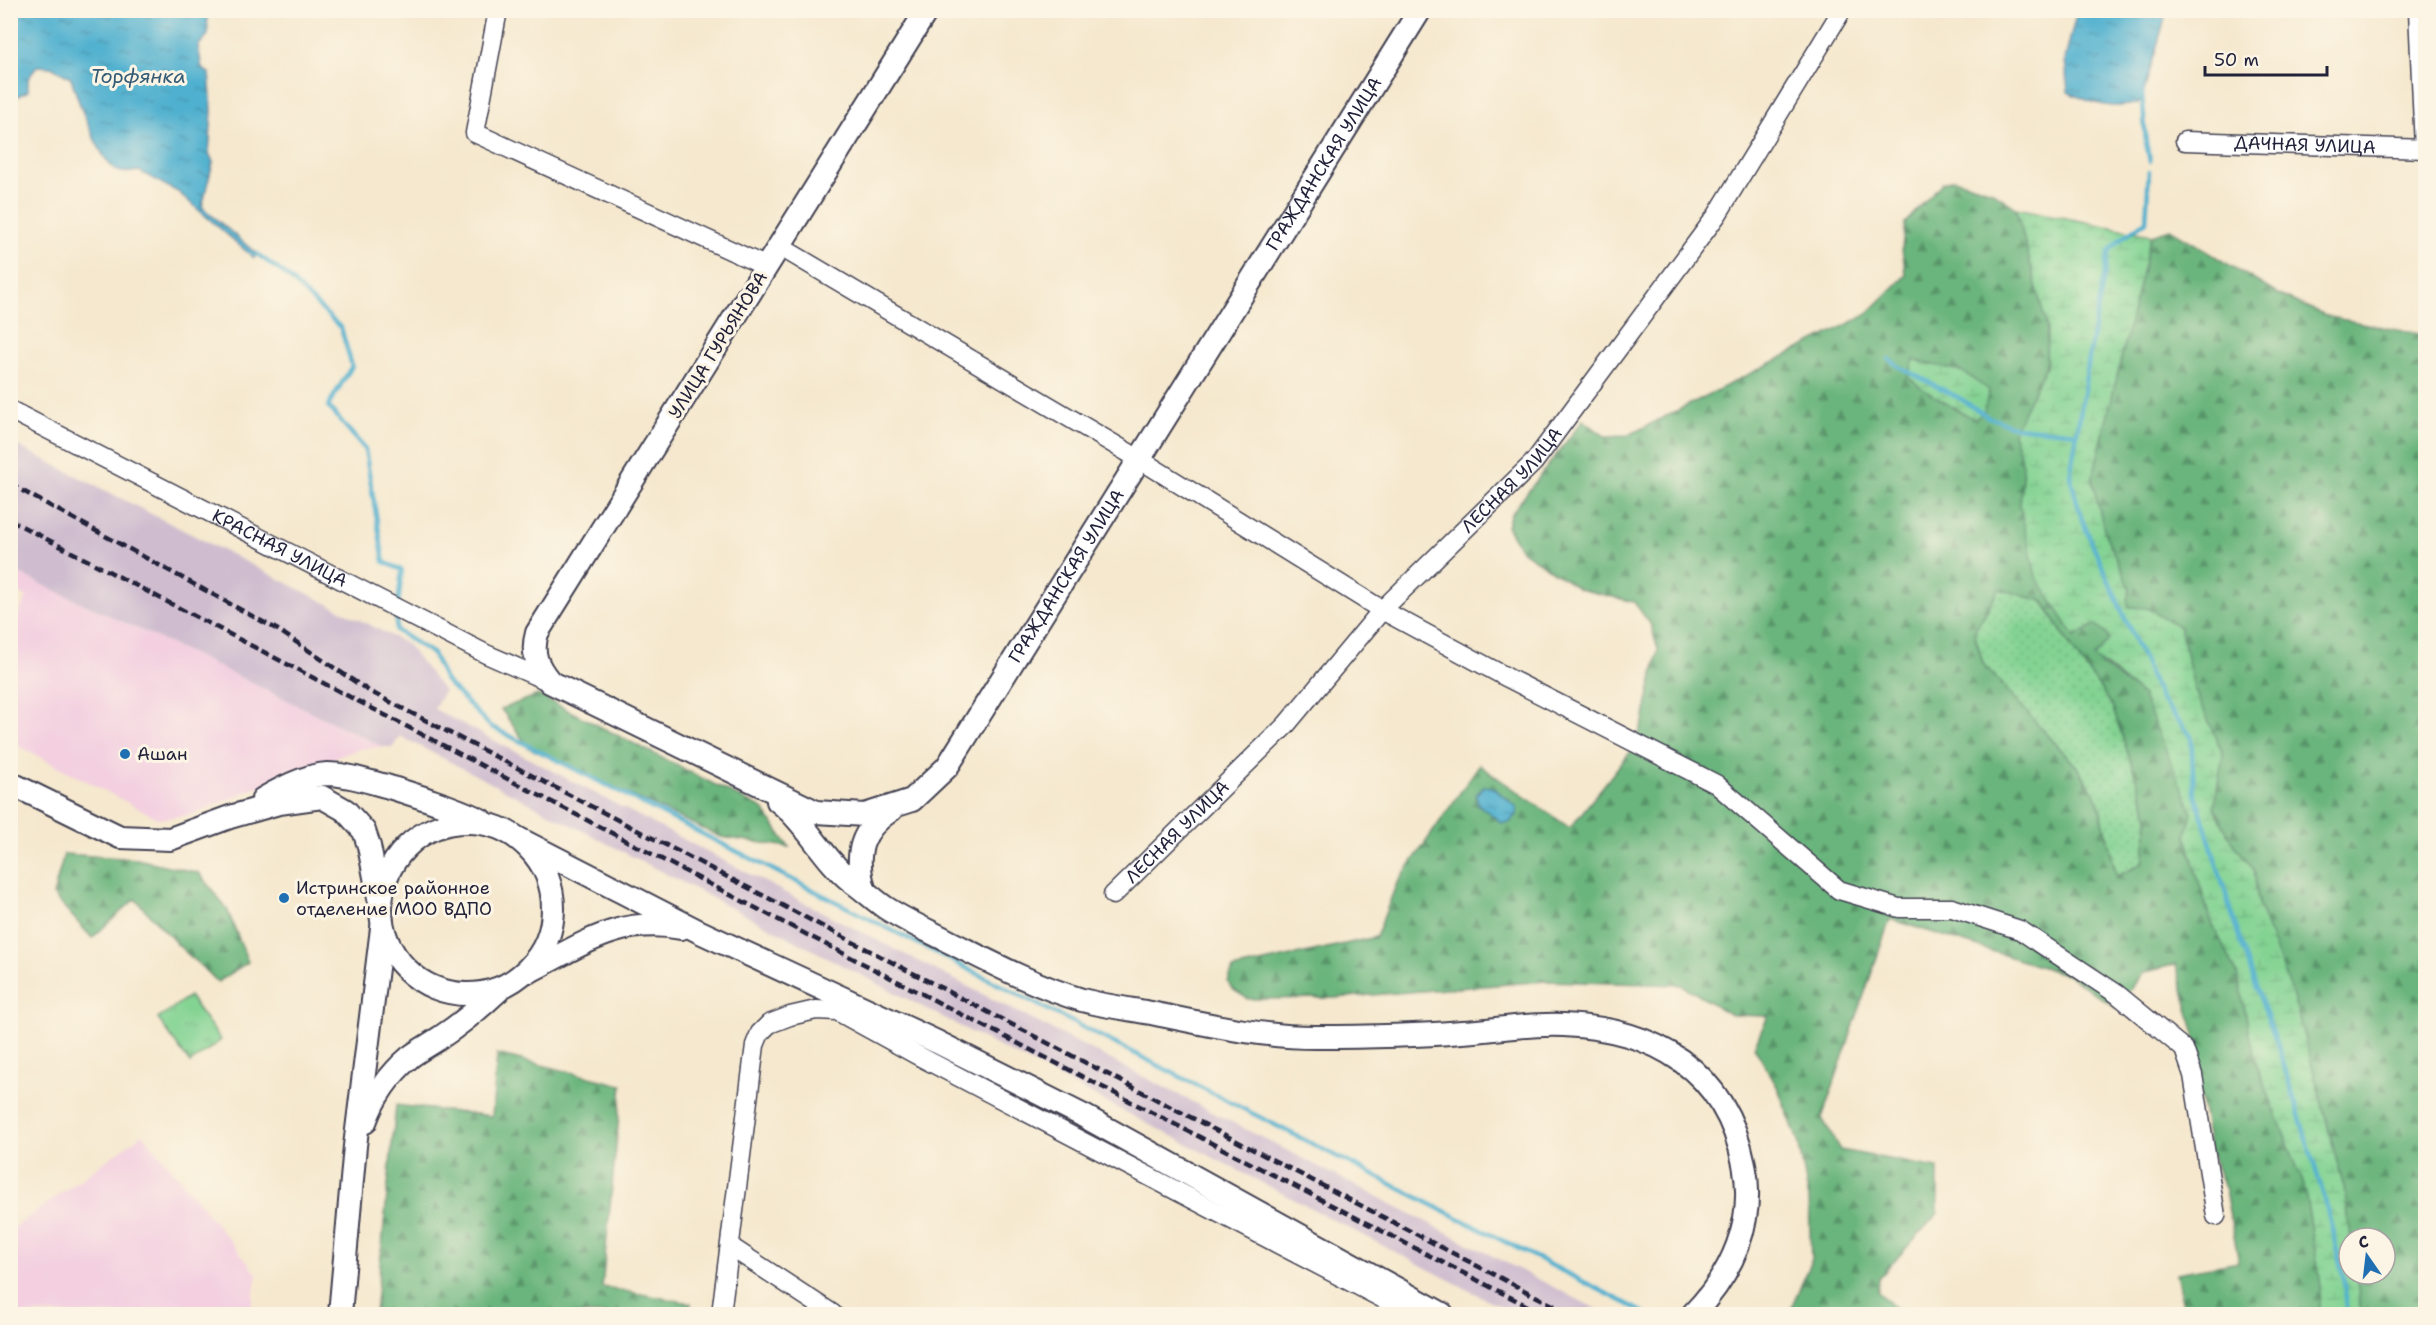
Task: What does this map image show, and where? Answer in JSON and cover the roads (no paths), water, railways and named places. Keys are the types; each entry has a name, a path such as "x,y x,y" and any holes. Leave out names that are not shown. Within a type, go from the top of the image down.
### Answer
{"street":[{"path":"498,10 474,132 767,267"},
{"name":"УЛИЦА ГУРЬЯНОВА","path":"550,682 538,667 534,655 537,633 927,10"},
{"name":"ГРАЖДАНСКАЯ УЛИЦА","path":"550,682 816,812 865,815 912,800 947,767 1420,10"},
{"name":"ЛЕСНАЯ УЛИЦА","path":"1113,895 1286,725 1382,610 1534,462 1716,215 1842,10"},
{"path":"2418,10 2425,149"},
{"name":"ДАЧНАЯ УЛИЦА","path":"2185,141 2425,149"},
{"path":"779,246 1139,459 1382,610 1508,678 1716,784 1839,890 1899,908 1952,908 2020,930 2117,994 2184,1049 2193,1075 2216,1216"},
{"name":"КРАСНАЯ УЛИЦА","path":"10,410 486,654 550,682"},
{"path":"230,817 279,789 326,774 354,778 456,808 698,931 937,1042 1082,1115 1442,1314"},
{"path":"753,782 783,805 840,870 883,906 996,967 1083,1000 1249,1031 1312,1037 1462,1032 1561,1024 1618,1031 1656,1044 1689,1067 1710,1088 1727,1113 1742,1150 1747,1190 1743,1230 1729,1267 1719,1285 1694,1314"},
{"path":"10,783 120,837 170,839 230,817 279,803 322,797 335,802 355,820 363,831 381,903"},
{"path":"864,888 859,860 867,831 876,821 904,802"},
{"path":"340,1314 356,1146 382,928 381,903 384,883 390,869 408,845 420,836 447,824 462,822 492,826"},
{"path":"519,839 540,861 554,904 550,934 540,954 525,974"},
{"path":"356,1146 367,1114 379,1092 394,1072 411,1056 440,1038 474,1012 501,988 589,940 620,928 653,924 698,931"},
{"path":"382,928 399,962 428,986 456,994 486,993 501,988"},
{"path":"721,1314 755,1045 760,1033 769,1024 816,1010 837,1011 1412,1314"},
{"path":"730,1247 833,1314"}],"water":[{"name":"Торфянка","path":"11,10 207,11 208,35 198,46 202,69 209,73 212,111 209,153 213,162 202,207 257,254 254,258 178,192 139,171 122,172 109,164 89,128 71,78 51,67 37,66 28,79 28,91 14,98 10,92"},
{"path":"2077,11 2167,11 2141,102 2122,106 2104,105 2068,92 2065,59"},
{"path":"1483,786 1492,787 1517,807 1517,815 1510,822 1502,823 1478,804 1476,795"}],"waterway":[{"path":"2142,91 2146,143 2150,161"},
{"path":"2149,171 2146,221 2109,251 2070,476 2082,520 2160,698 2191,736 2194,790 2243,950 2277,1043 2325,1200 2343,1276 2348,1314"},
{"path":"257,254 286,275 341,328 352,366 328,406 365,449 384,562 402,570 398,605"},
{"path":"1889,359 1961,399 1988,417 2016,427 2077,433"},
{"path":"397,613 396,630 433,654 445,680 490,726 1647,1314"}],"railway":[{"path":"10,484 278,630 369,691 1570,1314"},
{"path":"10,520 1543,1314"}],"place":[{"name":"Ашан","path":"125,754"},
{"name":"Истринское районное отделение МОО ВДПО","path":"284,898"}]}
